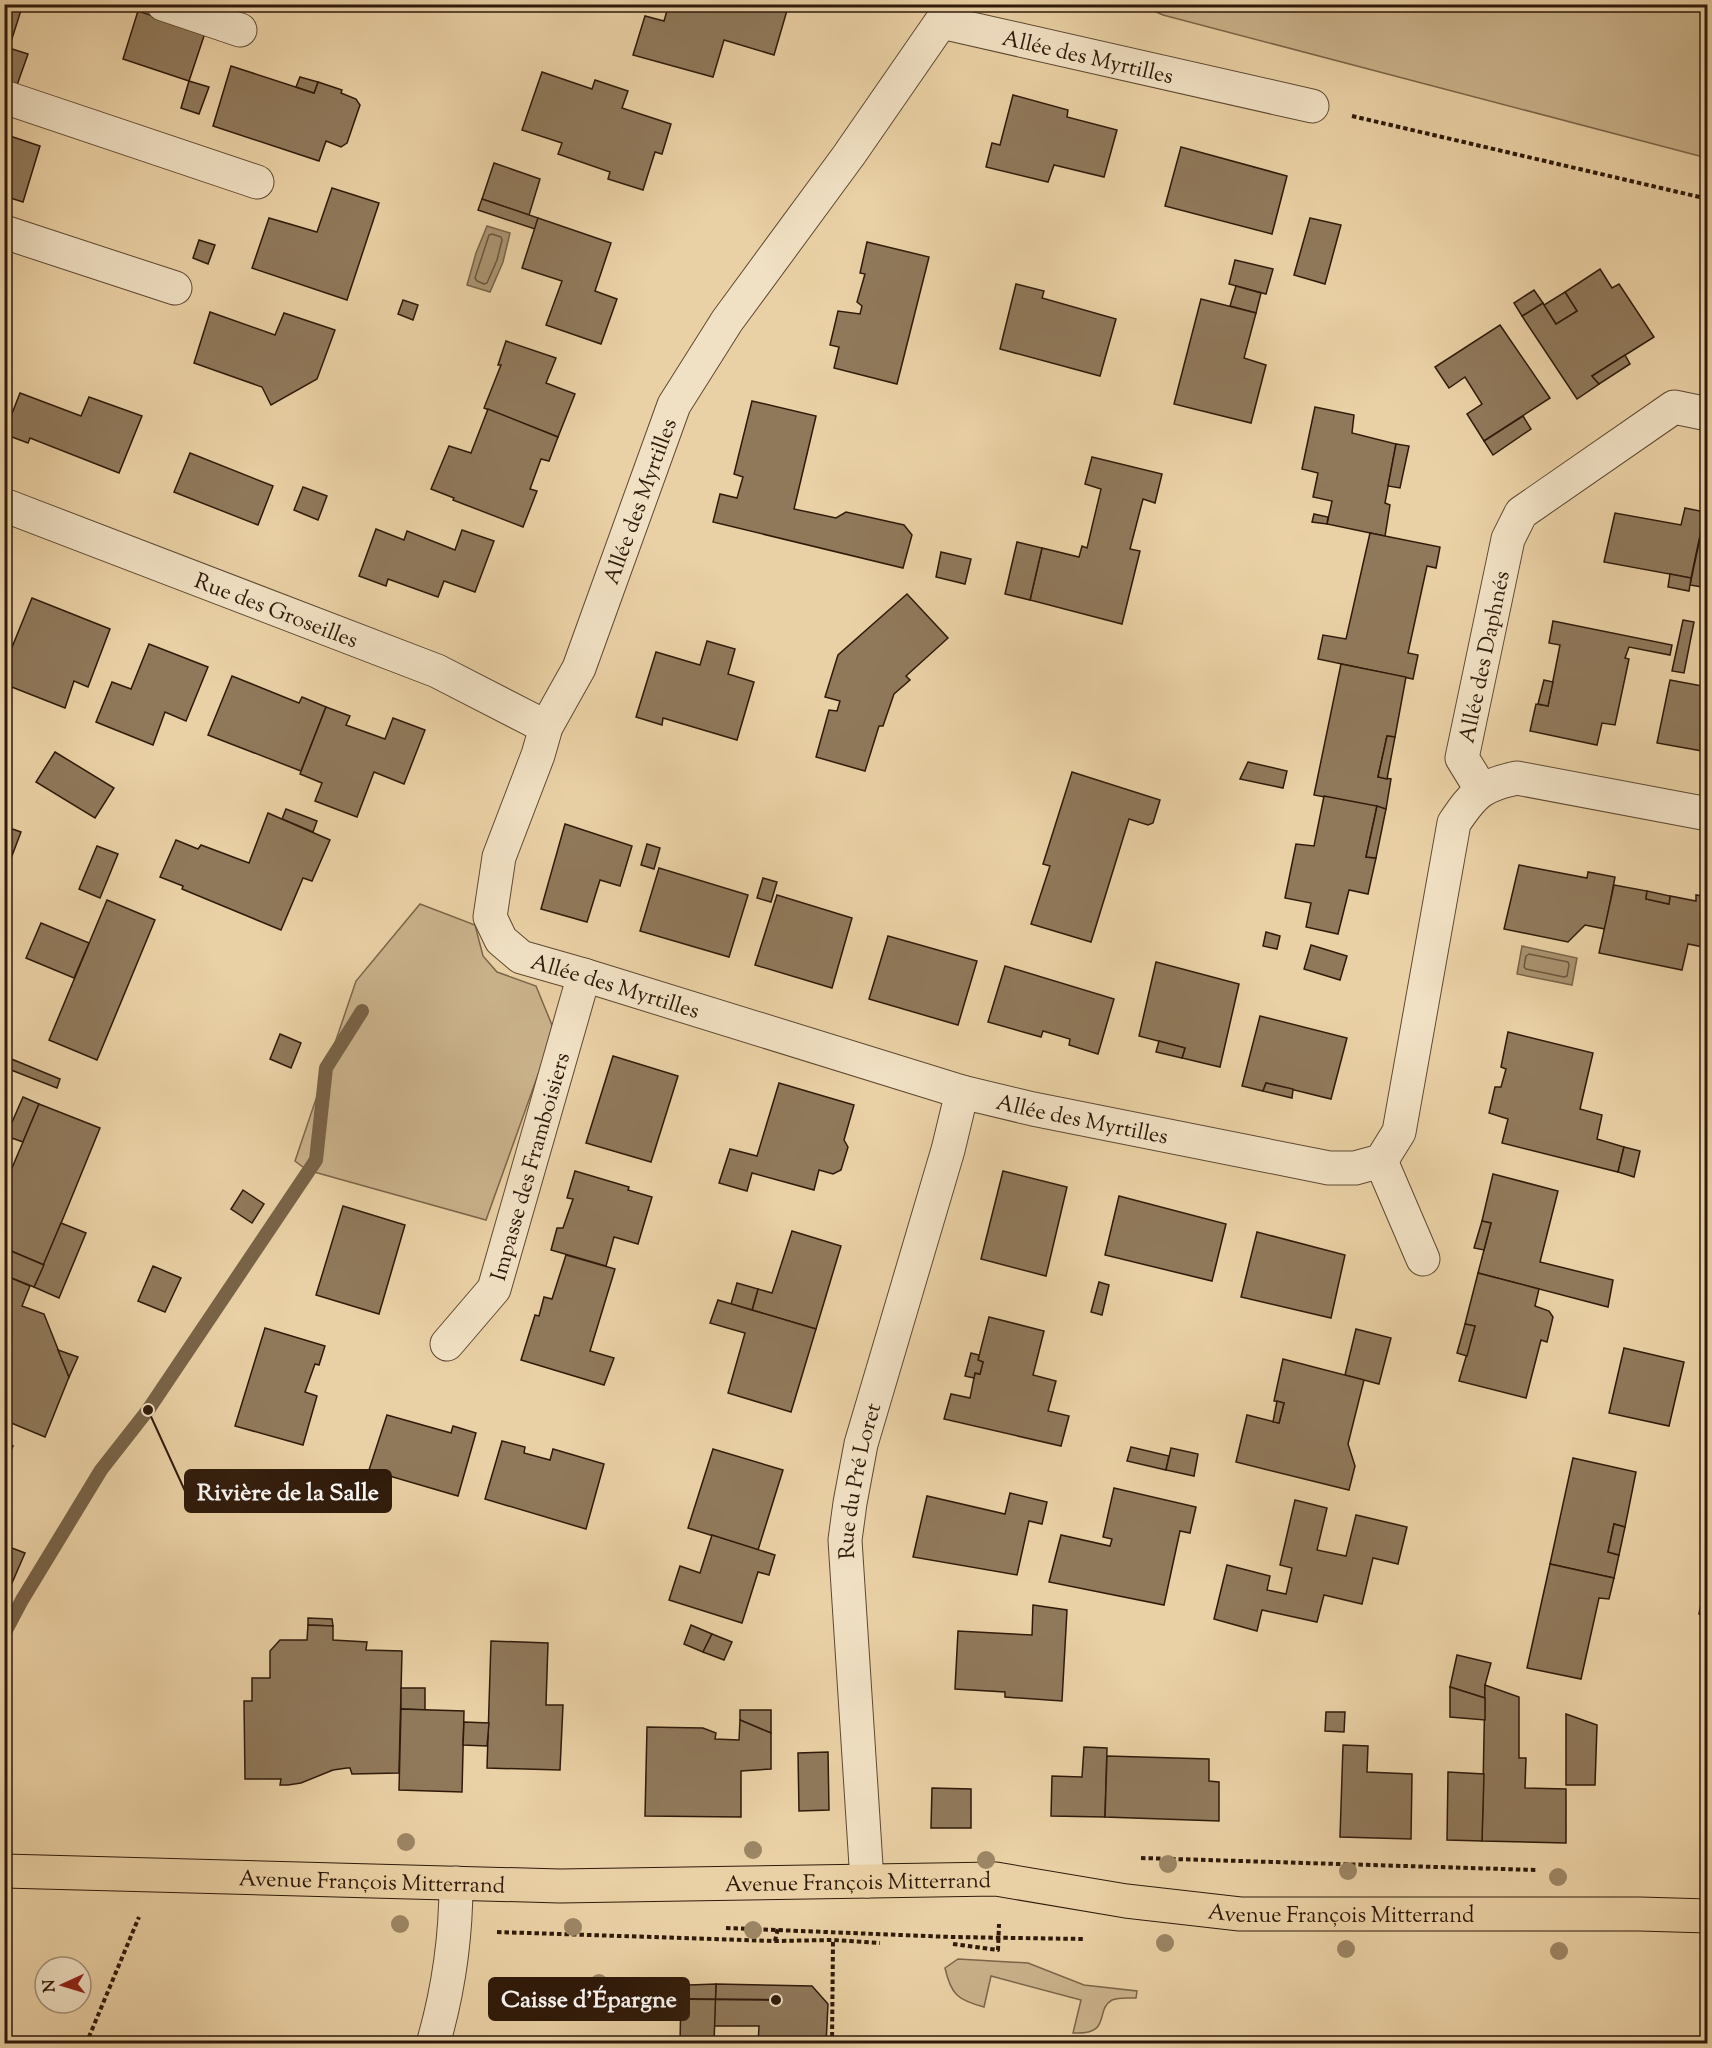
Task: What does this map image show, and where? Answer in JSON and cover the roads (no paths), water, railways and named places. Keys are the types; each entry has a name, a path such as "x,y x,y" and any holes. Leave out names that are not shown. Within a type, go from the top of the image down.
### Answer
{"main road":[{"name":"Avenue François Mitterrand","path":"4,1870 572,1886 996,1879 1126,1901 1240,1914 1707,1916"}],"street":[{"path":"163,4 240,30"},
{"name":"Allée des Myrtilles","path":"1311,106 941,22 849,155 727,321 674,405 579,668 546,727 500,857 490,917 501,939 520,957 962,1092 1034,1109 1329,1168 1355,1168 1381,1161"},
{"path":"4,97 257,182"},
{"path":"4,232 175,288"},
{"name":"Allée des Daphnés","path":"1481,789 1462,758 1508,538 1521,513 1674,407 1707,414"},
{"name":"Rue des Groseilles","path":"4,505 437,671 546,727"},
{"path":"1423,1259 1381,1161 1399,1132 1454,823 1481,789 1497,782 1517,778 1707,814"},
{"name":"Impasse des Framboisiers","path":"447,1344 494,1289 584,975"},
{"name":"Rue du Pré Loret","path":"867,1881 845,1540 861,1444 948,1150 962,1092"},
{"path":"433,2043 445,2002 456,1931 456,1883"}],"water":[{"path":"487,226 510,233 503,262 490,292 467,285"},
{"path":"1522,946 1577,958 1572,985 1517,974"}],"waterway":[{"path":"4,1634 22,1600 101,1470 148,1410 316,1160 326,1068 362,1011"}],"place":[{"name":"Rivière de la Salle","path":"148,1410"},
{"name":"Caisse d'Épargne","path":"776,2000"}]}
